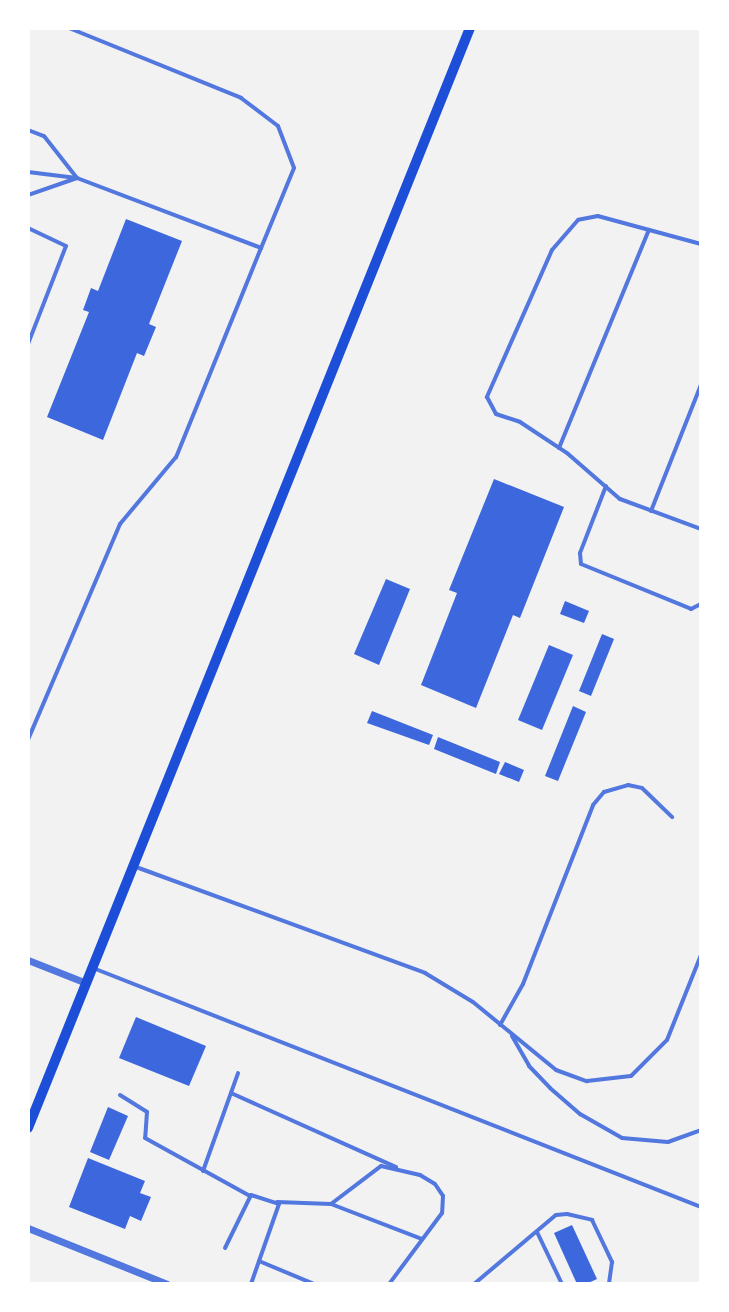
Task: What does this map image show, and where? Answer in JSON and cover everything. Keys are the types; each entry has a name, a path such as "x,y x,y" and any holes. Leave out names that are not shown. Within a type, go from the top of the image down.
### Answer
{"main road":[{"path":"28,1128 470,28"}],"street":[{"path":"28,960 86,983"},
{"path":"28,1228 167,1284"}],"lane":[{"path":"28,740 120,524 176,457 294,168 278,126 241,98 69,28"},
{"path":"28,130 44,136 77,178"},
{"path":"28,172 77,178 261,248"},
{"path":"28,195 77,178"},
{"path":"701,244 598,216 578,220 552,250 491,381 487,397 496,414 520,422 559,448 620,499 701,529"},
{"path":"28,228 66,246 28,344"},
{"path":"559,448 649,230"},
{"path":"651,511 701,385"},
{"path":"606,486 580,553 581,564 691,609 701,604"},
{"path":"500,1025 523,984 593,805 604,792 615,786 642,788 672,817"},
{"path":"134,866 425,973 500,1025 556,1070 587,1081 631,1076 667,1040 701,955"},
{"path":"93,968 701,1207"},
{"path":"511,1034 529,1066 550,1088 580,1114 622,1138 668,1142 701,1130"},
{"path":"203,1171 238,1073"},
{"path":"231,1093 435,1184 443,1196 442,1213 389,1284"},
{"path":"120,1095 147,1112 145,1138 250,1196 277,1202 331,1204 422,1239"},
{"path":"331,1204 367,1173 381,1166 402,1169"},
{"path":"225,1248 250,1196"},
{"path":"251,1284 277,1202"},
{"path":"474,1284 556,1215 592,1220 612,1262 609,1284"},
{"path":"537,1232 562,1284"},
{"path":"259,1261 314,1284"}],"building":[{"path":"126,219 182,241 149,324 156,327 144,356 137,353 103,440 47,417 89,312 83,310 91,288 98,291"},
{"path":"494,479 564,507 520,618 513,615 476,708 421,685 457,593 449,590"},
{"path":"386,579 410,589 379,665 354,654"},
{"path":"565,601 589,611 584,623 560,614"},
{"path":"602,634 614,639 591,696 579,691"},
{"path":"549,645 573,655 542,730 518,720"},
{"path":"573,706 586,712 558,781 545,776"},
{"path":"372,711 433,735 429,745 367,723"},
{"path":"438,737 500,762 496,774 434,749"},
{"path":"505,762 524,770 519,782 499,774"},
{"path":"136,1017 206,1046 189,1086 119,1058"},
{"path":"108,1107 128,1116 109,1160 90,1152"},
{"path":"88,1158 145,1181 140,1193 151,1197 141,1221 130,1216 125,1229 69,1207"},
{"path":"572,1225 597,1279 586,1284 577,1284 554,1233"}]}
